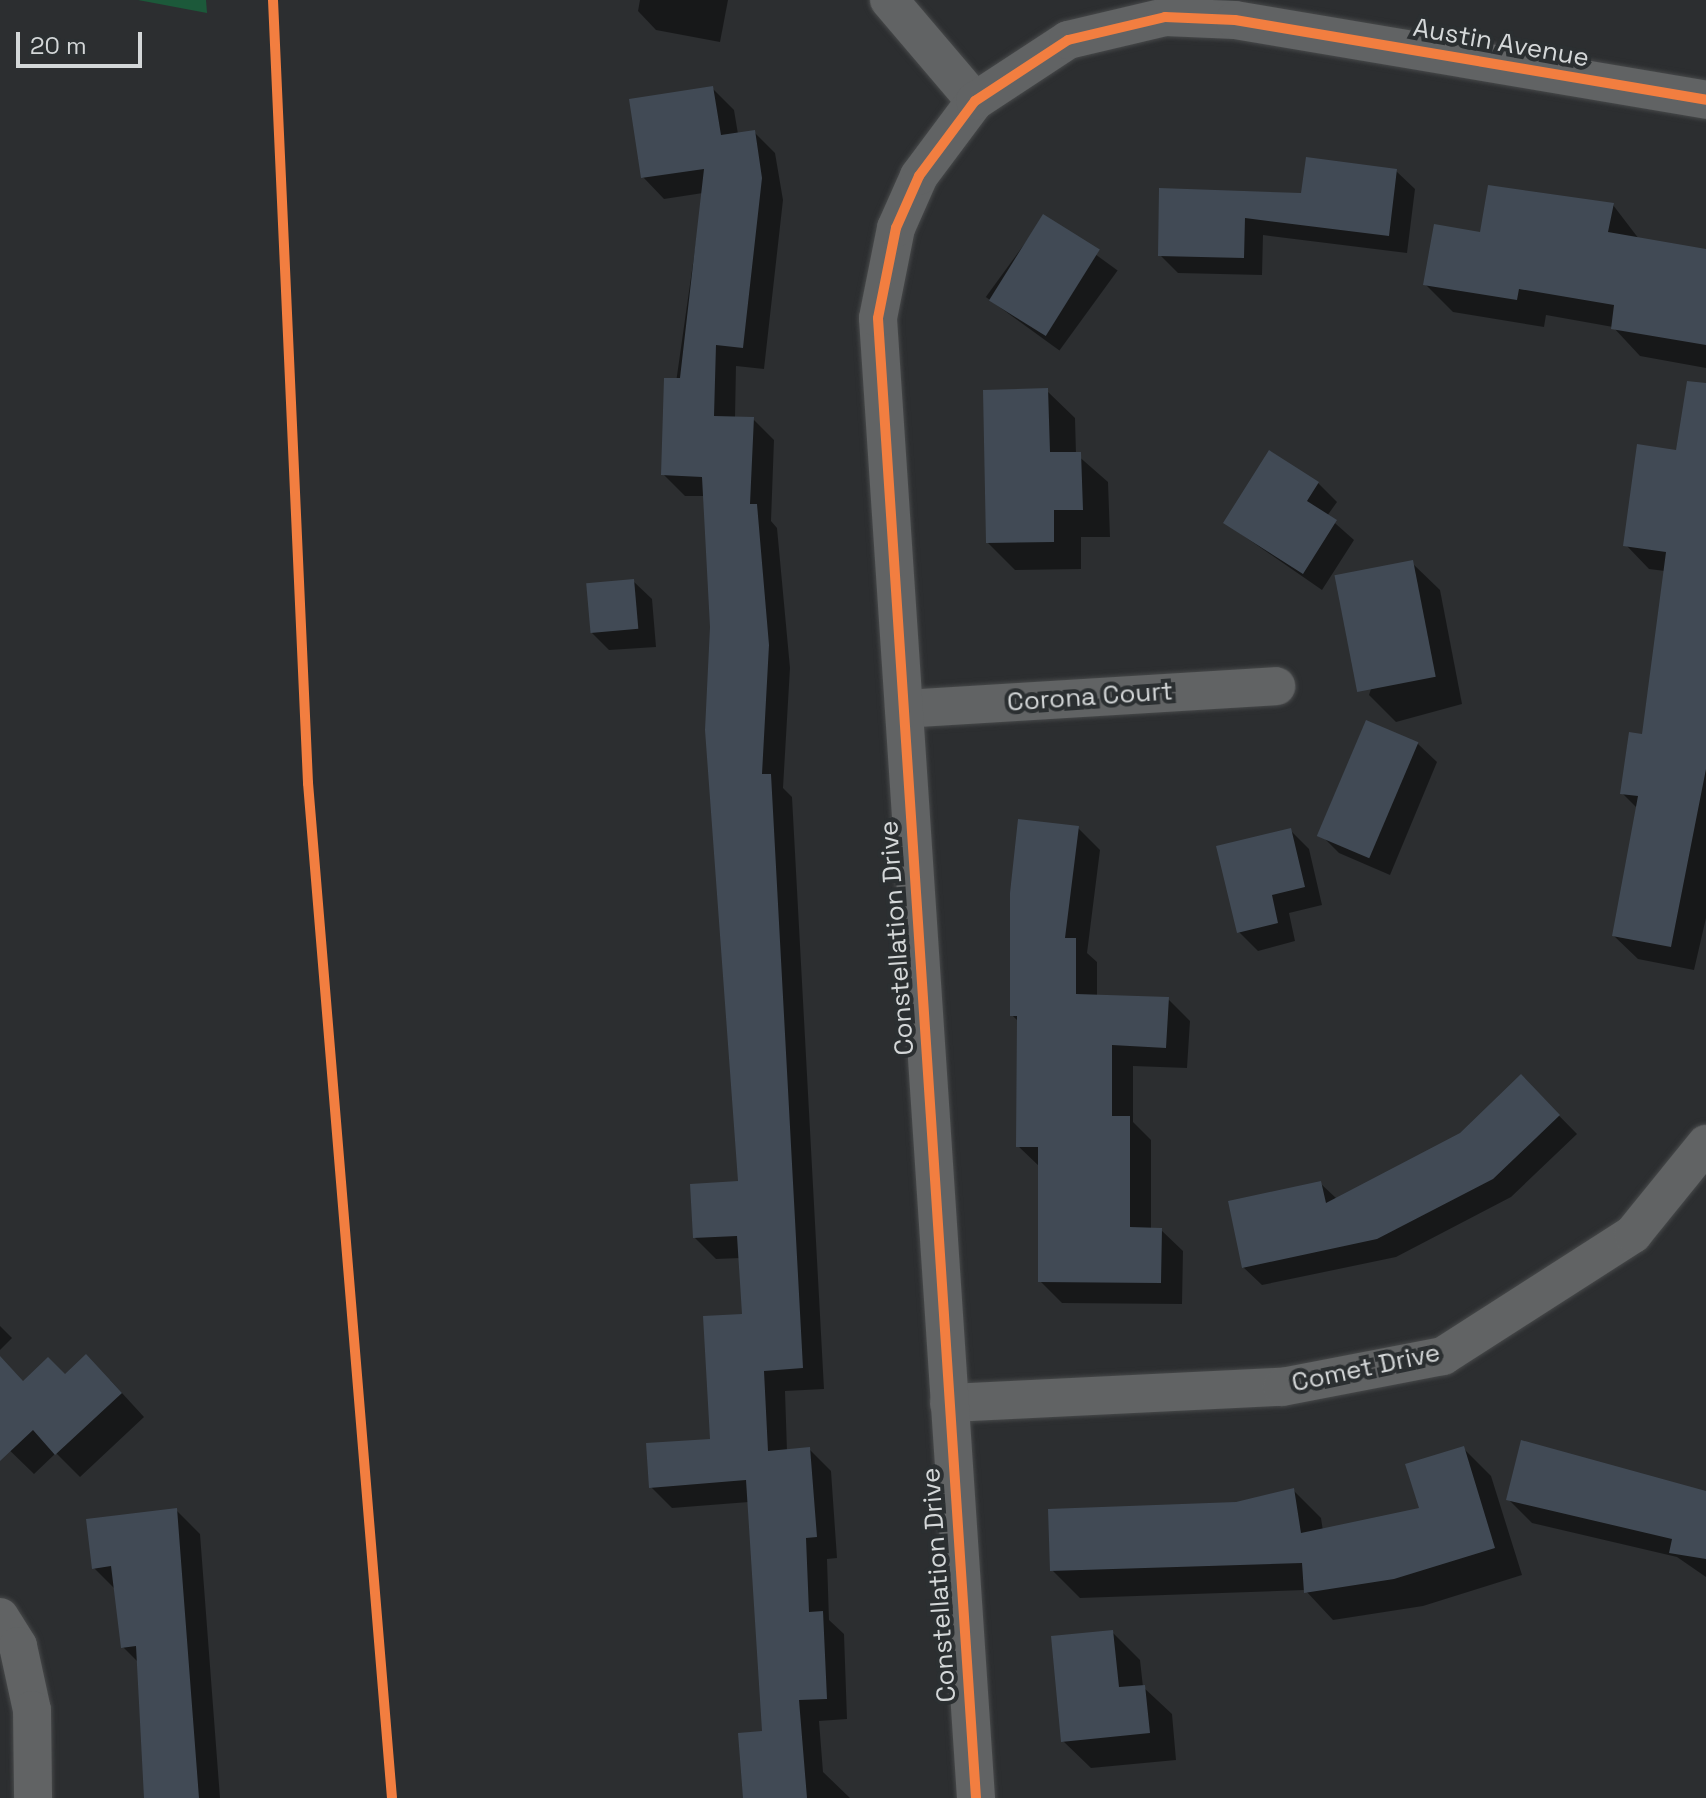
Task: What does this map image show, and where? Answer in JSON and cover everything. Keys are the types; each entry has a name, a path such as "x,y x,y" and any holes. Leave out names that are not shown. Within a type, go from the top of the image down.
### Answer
{"street":[{"path":"889,0 975,101"},
{"name":"Austin Avenue","path":"975,101 1068,40 1165,17 1235,20 1706,100"},
{"name":"Constellation Drive","path":"975,101 919,176 882,275 878,318 976,1798"},
{"name":"Corona Court","path":"904,709 1276,686"},
{"name":"Comet Drive","path":"949,1403 1282,1387 1443,1356 1633,1234 1706,1144"},
{"path":"0,1617 18,1646 32,1710 33,1798"}],"green space":[{"path":"138,0 206,0 207,13"}],"building":[{"path":"713,86 721,135 755,130 762,178 743,348 716,345 714,416 754,417 750,504 757,504 769,645 762,774 771,774 803,1368 764,1371 768,1451 810,1447 817,1537 806,1538 809,1612 823,1611 827,1699 799,1700 807,1798 743,1798 738,1733 762,1731 746,1480 649,1488 646,1443 710,1439 703,1316 742,1314 737,1236 693,1238 690,1184 738,1181 705,730 710,627 702,477 661,475 664,378 680,378 704,169 641,178 629,99"},
{"path":"1306,157 1397,169 1389,236 1245,218 1244,258 1158,256 1159,188 1301,193"},
{"path":"1488,185 1614,203 1608,232 1706,249 1706,345 1611,329 1614,305 1519,289 1517,300 1423,285 1434,224 1480,232"},
{"path":"1043,214 1100,250 1046,336 989,301"},
{"path":"1687,381 1706,383 1706,769 1671,947 1612,936 1638,796 1620,794 1629,732 1642,734 1666,552 1623,546 1637,444 1676,450"},
{"path":"1048,388 1050,452 1081,452 1083,510 1054,510 1054,542 986,543 983,390"},
{"path":"1269,450 1319,482 1307,501 1337,520 1303,574 1223,523"},
{"path":"1413,560 1436,677 1357,692 1334,575"},
{"path":"634,579 638,629 591,633 586,583"},
{"path":"1366,720 1418,742 1369,858 1317,836"},
{"path":"1018,819 1079,826 1065,938 1076,938 1076,994 1169,997 1166,1048 1112,1045 1112,1116 1130,1116 1130,1227 1162,1228 1161,1283 1038,1282 1038,1147 1016,1147 1017,1016 1010,1016 1010,893"},
{"path":"1291,828 1305,887 1272,895 1278,923 1237,933 1216,846"},
{"path":"1521,1074 1560,1115 1493,1179 1377,1239 1242,1268 1228,1201 1321,1181 1326,1203 1460,1133"},
{"path":"86,1354 122,1393 55,1455 33,1430 0,1461 0,1356 23,1381 48,1357 65,1374"},
{"path":"1521,1440 1706,1491 1706,1559 1669,1553 1672,1539 1506,1500"},
{"path":"1464,1446 1495,1548 1394,1579 1304,1593 1302,1563 1050,1571 1048,1509 1236,1502 1294,1488 1301,1533 1419,1508 1405,1464"},
{"path":"177,1508 199,1798 144,1798 136,1646 121,1648 111,1566 92,1569 86,1519"},
{"path":"1113,1630 1119,1687 1145,1685 1150,1733 1061,1742 1051,1636"}],"cycle path":[{"path":"273,0 308,783 392,1798"},
{"path":"976,1798 878,318 896,228 919,176 975,101 1068,40 1165,17 1235,20 1706,100"}]}
